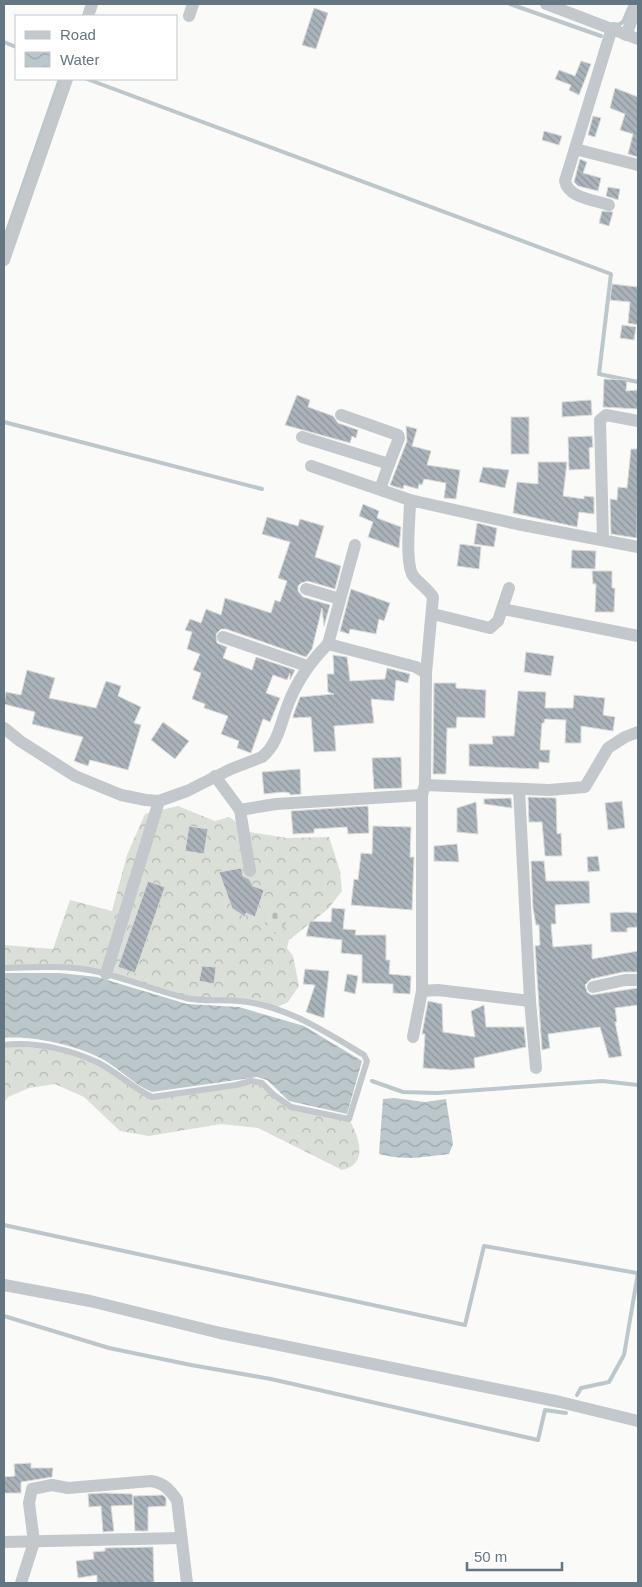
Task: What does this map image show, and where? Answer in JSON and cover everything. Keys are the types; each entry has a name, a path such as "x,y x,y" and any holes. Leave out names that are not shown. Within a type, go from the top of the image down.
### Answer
{"street":[{"path":"546,4 638,39"},
{"path":"626,35 638,4"},
{"path":"609,205 571,192 566,188 567,173 612,28"},
{"path":"4,260 67,80"},
{"path":"576,149 638,165"},
{"path":"341,415 398,435 399,438 380,489"},
{"path":"604,540 600,420 606,416 638,421"},
{"path":"302,437 389,464"},
{"path":"311,466 410,500 517,524 638,547"},
{"path":"410,500 409,556 412,574 426,586 433,597 433,614 426,673 422,991 414,1037"},
{"path":"4,728 20,741 75,776 121,795 159,801 262,757 271,750 290,700 307,666 328,644 355,545"},
{"path":"433,614 490,628 498,621 509,588"},
{"path":"306,589 340,599"},
{"path":"503,609 638,636"},
{"path":"223,637 307,666"},
{"path":"328,644 416,667 426,673"},
{"path":"240,810 276,804 424,790 549,790 585,786 608,748 625,737 638,732"},
{"path":"215,776 240,810 250,871"},
{"path":"519,789 530,1001 536,1068"},
{"path":"106,974 159,801"},
{"path":"593,987 625,980 638,980"},
{"path":"422,991 438,990 530,1001"},
{"path":"4,1285 90,1301 342,1359 560,1402 638,1421"},
{"path":"21,1583 34,1542 29,1503 32,1489 52,1485 68,1488 151,1481 160,1483 171,1491 176,1500 186,1583"},
{"path":"4,1542 181,1538"}],"lane":[{"path":"4,968 61,968 106,974 189,999 240,1001 273,1009 306,1020 364,1055 366,1061 349,1119 291,1107 274,1095 262,1083 251,1081 236,1085 152,1097 99,1063 66,1050 4,1045"}],"green space":[{"path":"178,806 215,821 229,817 250,832 287,838 329,837 340,871 342,891 328,909 289,940 287,948 293,956 299,986 288,1002 273,1009 240,1001 189,999 90,970 4,968 4,945 53,949 70,900 112,911 127,855 145,814"},
{"path":"270,905 291,918 275,934 263,921"},
{"path":"4,1045 66,1051 99,1063 152,1097 262,1083 291,1107 349,1119 358,1141 359,1156 350,1167 342,1170 258,1128 221,1124 149,1136 120,1131 84,1097 55,1084 29,1088 8,1097 4,1103"}],"water":[{"path":"4,973 60,973 97,977 187,1004 239,1007 304,1026 362,1061 347,1114 289,1101 267,1080 257,1077 152,1092 104,1060 82,1050 42,1040 4,1038"},
{"path":"394,1098 425,1102 446,1099 453,1144 449,1154 406,1158 379,1154 383,1099"}],"building":[{"path":"314,8 328,13 316,49 302,45"},
{"path":"581,61 591,64 579,95 569,90 571,85 555,79 559,70 575,76"},
{"path":"615,88 638,97 638,157 628,154 633,134 620,130 625,114 610,108"},
{"path":"593,116 601,118 595,137 588,135"},
{"path":"544,131 562,136 559,145 542,140"},
{"path":"580,159 587,162 583,173 601,178 598,191 578,186 574,182"},
{"path":"608,187 620,189 618,200 606,196"},
{"path":"602,211 613,212 609,226 599,223"},
{"path":"612,284 638,287 638,325 628,323 630,302 610,300"},
{"path":"622,325 636,327 634,340 620,338"},
{"path":"604,379 627,380 626,391 638,390 638,409 603,407"},
{"path":"297,395 310,400 308,407 333,416 338,423 358,430 356,438 352,436 350,443 285,425"},
{"path":"591,400 592,415 562,417 562,402"},
{"path":"511,417 529,417 529,454 511,454"},
{"path":"406,426 417,429 412,446 431,451 427,465 460,470 456,499 444,498 446,483 424,479 422,485 419,484 418,489 404,485 403,489 390,485 407,441"},
{"path":"592,436 593,447 589,448 590,469 569,470 568,437"},
{"path":"631,449 638,449 637,538 611,534 610,499 617,500 618,487 627,488"},
{"path":"538,462 567,462 563,496 584,499 584,496 594,497 594,514 579,512 577,527 513,513 517,482 538,484"},
{"path":"483,467 509,470 505,488 479,482"},
{"path":"363,504 379,511 377,518 401,527 399,548 368,537 373,522 359,516"},
{"path":"267,517 298,526 300,519 324,526 315,557 341,566 335,589 308,581 298,586 298,591 303,597 330,605 324,626 322,608 312,649 306,657 226,629 221,629 216,634 217,643 227,647 223,658 252,670 256,657 295,670 290,680 290,673 287,680 273,675 266,693 280,698 270,722 263,719 251,753 237,748 239,741 221,734 228,716 204,708 205,704 192,699 201,673 193,670 200,654 187,649 192,632 185,630 190,619 201,623 206,609 221,615 225,598 271,613 275,600 280,602 287,581 278,578 290,542 262,534"},
{"path":"477,523 497,528 494,547 474,544"},
{"path":"460,544 481,547 479,569 457,566"},
{"path":"572,550 596,551 595,569 571,568"},
{"path":"592,571 612,571 612,588 615,588 614,612 595,612 596,584 593,584"},
{"path":"351,589 390,603 384,621 379,619 376,634 350,629 349,634 340,631"},
{"path":"526,652 554,656 551,676 524,672"},
{"path":"333,655 347,657 350,681 385,679 387,668 410,674 408,683 396,680 394,701 371,699 374,723 334,726 336,751 314,752 311,717 293,718 293,716 300,697 334,694 328,692 327,674 334,674"},
{"path":"27,670 55,678 49,698 96,708 106,681 121,686 118,696 141,707 134,723 141,725 128,770 90,760 88,766 74,761 83,737 32,724 35,712 4,704 6,692 21,695"},
{"path":"434,683 456,683 456,688 486,690 485,718 457,717 456,728 447,728 446,774 433,774"},
{"path":"518,691 546,692 545,708 573,708 574,695 605,698 603,715 615,717 613,731 581,726 581,743 565,743 566,720 545,719 544,723 542,723 540,750 550,750 549,763 539,762 539,769 469,766 469,744 493,744 492,736 514,736"},
{"path":"163,722 189,741 175,759 151,740"},
{"path":"401,757 402,788 374,789 372,758"},
{"path":"300,769 301,794 290,795 290,793 283,792 264,794 262,772"},
{"path":"528,797 556,798 557,834 561,833 562,856 545,856 542,822 529,822"},
{"path":"511,798 512,808 484,804 484,799"},
{"path":"622,801 625,828 608,830 605,803"},
{"path":"476,802 478,834 457,832 457,808"},
{"path":"368,806 369,833 348,834 347,827 314,829 314,833 293,834 291,811"},
{"path":"189,826 208,829 204,854 185,851"},
{"path":"373,826 411,827 410,857 414,857 412,910 351,905 354,879 358,880 361,853 372,854"},
{"path":"457,844 459,862 434,861 434,846"},
{"path":"598,856 600,871 588,872 587,857"},
{"path":"531,861 544,861 546,881 589,881 590,903 555,905 556,924 551,924 553,947 592,944 592,959 638,951 638,972 623,972 591,979 585,985 587,992 591,995 638,988 638,1005 615,1008 617,1022 615,1022 622,1056 609,1058 600,1027 548,1034 550,1048 542,1050 535,946 540,945 539,925 536,925 533,908"},
{"path":"241,868 243,876 249,879 253,886 264,890 255,917 246,913 245,917 232,908 219,872"},
{"path":"148,881 165,887 135,973 118,967"},
{"path":"332,908 345,909 343,929 356,930 355,935 386,935 386,960 390,960 389,974 411,976 410,994 393,993 393,984 362,983 362,955 341,953 342,940 306,936 310,921 331,922"},
{"path":"610,913 638,913 638,927 627,928 627,932 611,932"},
{"path":"202,966 216,967 214,984 199,981"},
{"path":"305,969 329,971 324,1018 306,1012 315,985 303,984"},
{"path":"347,974 358,976 355,994 344,991"},
{"path":"428,1001 442,1004 443,1032 475,1037 471,1011 484,1005 486,1027 524,1027 526,1047 474,1058 475,1068 451,1070 423,1068 425,1034 422,1034"},
{"path":"31,1463 31,1468 53,1468 52,1477 21,1482 21,1493 4,1493 4,1477 15,1476 14,1464"},
{"path":"88,1494 132,1494 133,1505 111,1506 114,1531 103,1532 101,1506 89,1507"},
{"path":"163,1495 166,1498 166,1506 148,1507 148,1531 135,1531 133,1496"},
{"path":"153,1547 154,1583 97,1583 97,1575 78,1578 76,1561 94,1559 93,1552 105,1551 105,1548"}],"waterway":[{"path":"510,4 601,36"},
{"path":"614,24 618,25 623,22 631,4"},
{"path":"4,42 15,47"},
{"path":"4,240 60,80"},
{"path":"90,80 611,274 599,374 638,382"},
{"path":"4,422 262,489"},
{"path":"372,1081 403,1092 437,1093 602,1081 638,1085"},
{"path":"4,1225 465,1325 484,1246 637,1273"},
{"path":"577,1395 581,1388 609,1382 624,1355 638,1273"},
{"path":"4,1316 109,1348 271,1379 538,1440 545,1410 566,1413"}]}
